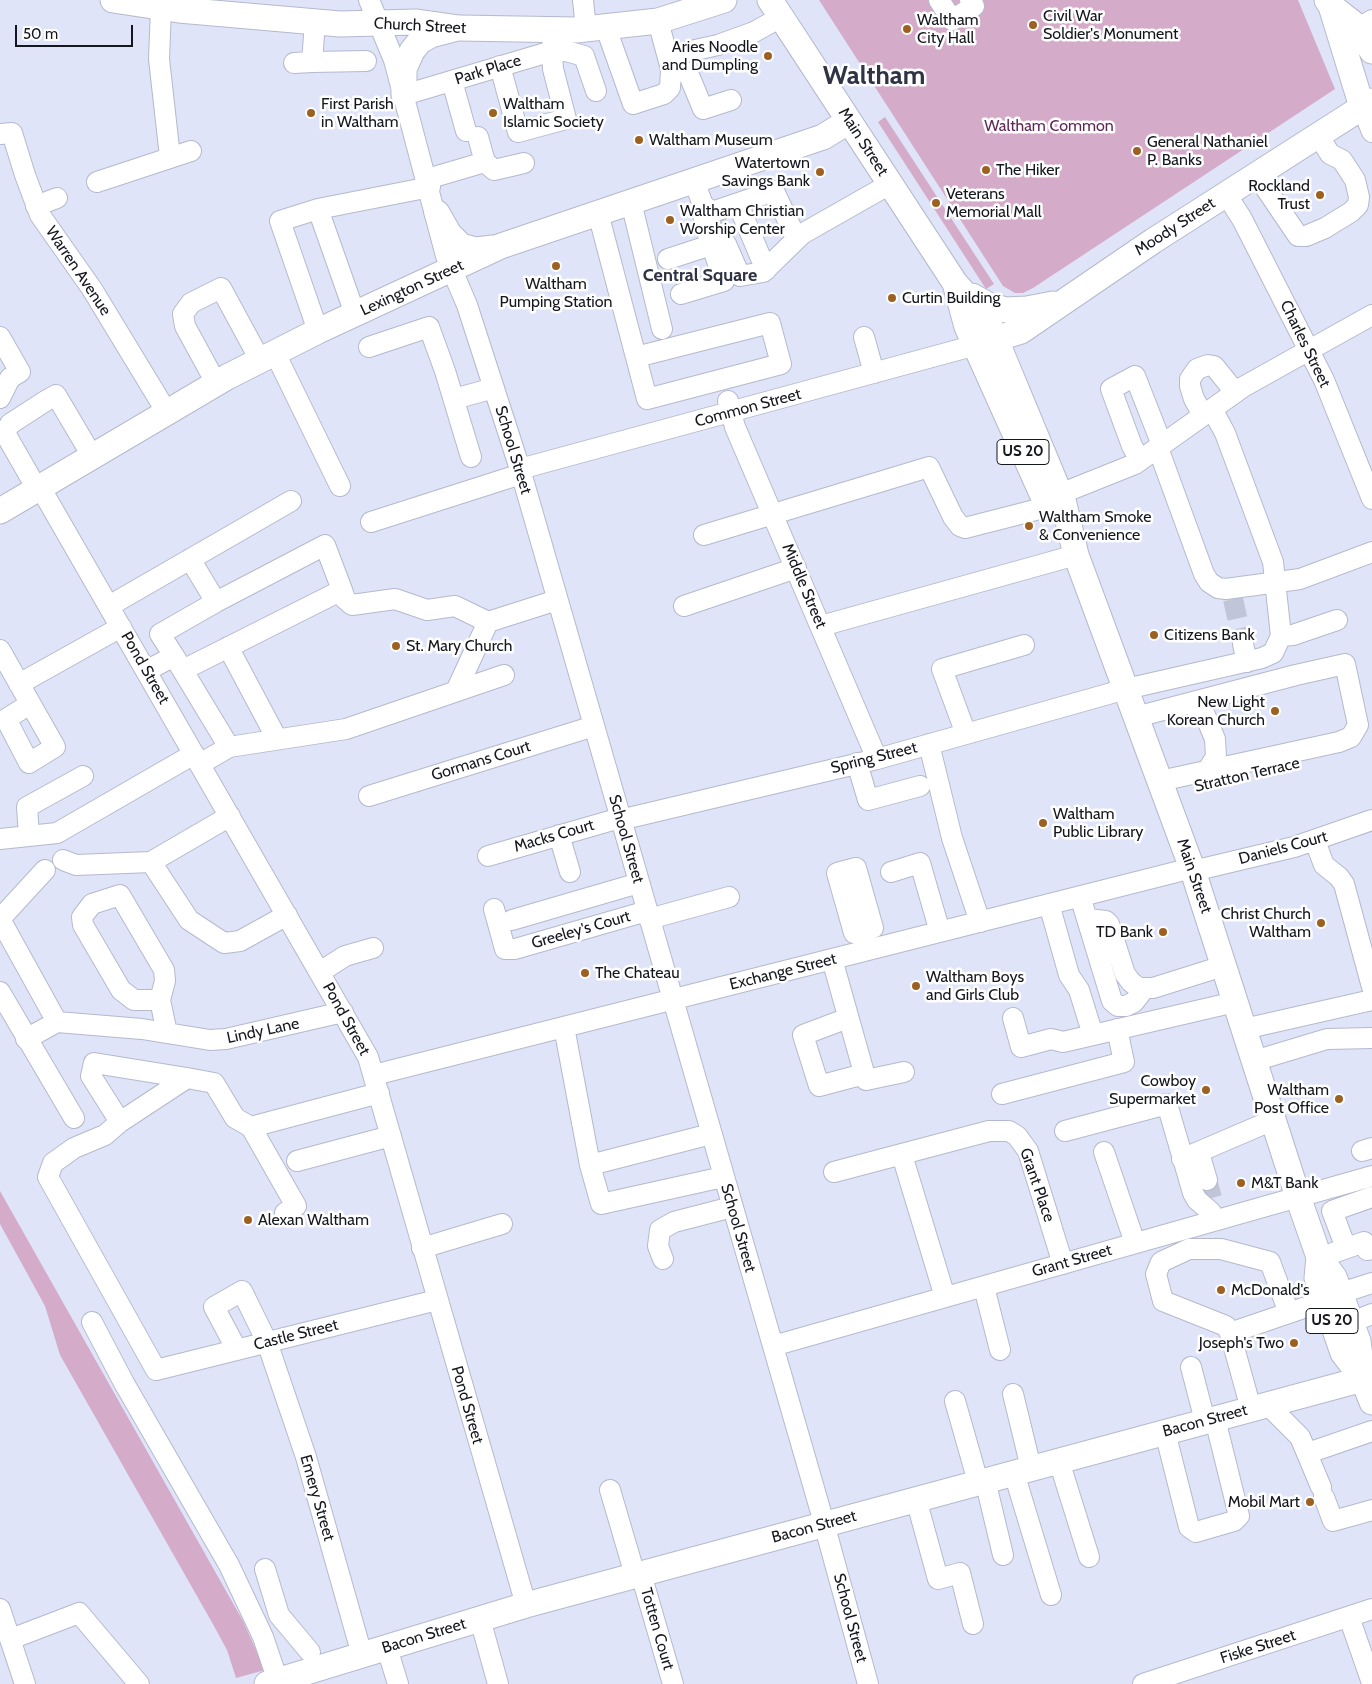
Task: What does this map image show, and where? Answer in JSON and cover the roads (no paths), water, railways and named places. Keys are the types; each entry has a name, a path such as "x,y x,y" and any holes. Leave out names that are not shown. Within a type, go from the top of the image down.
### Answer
{"main road":[{"name":"Church Street","path":"113,0 160,8 340,24 417,22 553,40 596,29 658,21 724,0"},
{"path":"1333,2 1349,19 1365,24 1372,51"},
{"path":"1333,2 1367,104"},
{"name":"Main Street","path":"775,8 955,283 962,310 986,343 1054,500 1063,538 1076,555 1192,870 1319,1258 1317,1278 1333,1297 1362,1318 1360,1346 1372,1402"},
{"path":"404,95 404,69 408,57 416,46 436,32 459,28"},
{"name":"Moody Street","path":"986,343 1021,331 1256,174 1332,159 1367,104"},
{"name":"Lexington Street","path":"0,511 166,411 267,356 501,246 823,136 849,121"},
{"path":"436,213 449,234 461,246 476,250 501,246"},
{"path":"955,283 981,301 1006,310 1027,309 1065,300"},
{"name":"Main Street","path":"1333,1297 1345,1357 1366,1374"},
{"name":"Bacon Street","path":"272,1682 526,1606 1259,1407 1366,1374"}],"street":[{"name":"School Street","path":"369,0 394,60 451,270 466,305 520,472 773,1346 868,1684"},
{"path":"583,0 633,104 667,92 671,85 669,62 658,21"},
{"path":"939,0 952,20 974,6 970,0"},
{"path":"160,8 159,59 170,157"},
{"path":"669,62 754,32 775,8"},
{"path":"315,22 303,62 366,61"},
{"path":"500,66 518,132 566,119 553,69 553,40"},
{"path":"553,40 566,51 584,56 596,91"},
{"name":"Park Place","path":"404,95 500,66 553,40"},
{"path":"669,62 688,72 703,109 730,100"},
{"path":"452,81 485,162 494,170 524,163"},
{"path":"1367,104 1372,132"},
{"name":"Warren Avenue","path":"0,134 12,133 36,206 50,232 100,302 166,411"},
{"path":"97,182 191,151"},
{"path":"1306,236 1350,203 1349,190 1332,159"},
{"path":"1256,174 1294,232 1298,236 1306,236 1326,228 1358,205 1358,190 1355,180 1342,160 1332,159"},
{"path":"318,331 280,221 318,209 428,183 485,162"},
{"path":"694,181 710,212"},
{"path":"796,238 774,191 710,212 704,224 740,276 766,270 796,238 890,184"},
{"name":"Charles Street","path":"1226,194 1242,219 1310,351 1372,500"},
{"path":"36,206 57,198"},
{"path":"631,202 668,289 662,329"},
{"path":"738,204 766,270"},
{"path":"318,209 355,314"},
{"path":"598,213 647,399 780,364 770,322 636,357"},
{"path":"668,289 724,281 719,244"},
{"path":"668,259 719,244"},
{"path":"216,383 185,326 184,314 191,303 222,288 267,356 340,486"},
{"path":"704,535 929,468 953,517 960,526 965,528 1054,500 1140,460 1235,392 1372,315"},
{"path":"369,346 429,327 471,456"},
{"path":"0,337 20,372 10,378 0,398"},
{"path":"864,337 874,374"},
{"name":"Common Street","path":"371,522 520,472 729,407 874,374 986,343"},
{"path":"1235,392 1214,366 1208,364 1197,369 1190,379 1190,386 1225,433 1269,551 1276,582 1281,636 1293,635 1337,620"},
{"path":"1140,460 1132,446 1112,389 1135,376 1204,574 1213,586 1232,594 1276,582 1305,577 1372,552"},
{"path":"454,399 494,388"},
{"path":"3,440 8,426 56,395 92,456"},
{"name":"Middle Street","path":"729,407 877,759"},
{"name":"Pond Street","path":"3,440 38,488 121,627 365,1051 526,1606"},
{"path":"108,606 290,501"},
{"path":"229,747 160,634 216,602 325,545 345,599 352,605 395,599 427,610 455,606 488,622 557,600"},
{"path":"821,626 1076,555"},
{"path":"190,559 216,602"},
{"path":"684,606 796,568"},
{"path":"146,671 228,647 342,590"},
{"path":"456,691 488,622"},
{"path":"19,684 121,627"},
{"name":"Spring Street","path":"620,819 877,759 1126,689 1245,653 1273,653 1281,636"},
{"path":"966,734 942,669 1024,645"},
{"path":"228,647 277,739"},
{"path":"0,650 30,704"},
{"path":"1136,717 1344,664 1358,721 1357,729 1351,737 1339,742 1207,771 1162,788"},
{"path":"0,839 51,834 62,830 229,747 346,729 504,675"},
{"path":"1188,704 1197,707 1205,715 1215,739 1216,757 1207,771"},
{"name":"Gormans Court","path":"369,796 594,726"},
{"path":"929,744 952,838 980,922"},
{"name":"Stratton Terrace","path":"1162,788 1330,756"},
{"path":"120,813 198,761"},
{"path":"857,763 868,800 920,786"},
{"path":"29,836 27,808 83,776"},
{"path":"63,860 76,865 152,862 230,816"},
{"name":"Macks Court","path":"488,856 620,819"},
{"name":"Daniels Court","path":"1192,870 1315,841 1372,820"},
{"path":"559,835 570,872"},
{"path":"1315,841 1324,866 1339,876 1344,884 1372,986"},
{"path":"152,862 188,920 224,943 240,941 287,915"},
{"path":"891,872 920,863 940,932"},
{"path":"26,1039 57,1022 0,919 45,870"},
{"name":"Exchange Street","path":"251,1127 376,1084 564,1027 832,959 871,939 940,932 1080,896 1192,870"},
{"path":"512,920 638,883"},
{"path":"160,1000 134,1000 120,990 83,925 82,917 92,904 120,895 165,974 160,1000 167,1033"},
{"path":"1080,896 1112,1001 1118,1006 1126,1006 1134,1002 1144,989"},
{"name":"Greeley's Court","path":"494,909 505,949 515,949 648,915 729,897"},
{"path":"1049,904 1069,974 1079,990 1093,1035"},
{"path":"1087,919 1106,921 1109,924 1128,978 1134,986 1144,989 1224,966"},
{"path":"320,972 345,956 373,948"},
{"path":"832,959 865,1077"},
{"path":"0,992 74,1118"},
{"path":"1244,1029 1372,1000"},
{"path":"1013,1018 1021,1048 1051,1039 1063,1042 1235,1002"},
{"name":"Lindy Lane","path":"57,1022 122,1027 204,1039 226,1039 343,1012"},
{"path":"848,1018 802,1035 819,1086 904,1072"},
{"path":"564,1027 590,1165 601,1204 724,1177"},
{"path":"1002,1094 1124,1062 1117,1029"},
{"path":"1254,1061 1334,1038 1372,1038"},
{"path":"187,1078 120,1122 91,1076 94,1063 214,1082 235,1118 251,1127 296,1206 285,1213"},
{"path":"1065,1131 1167,1104 1211,1202"},
{"path":"1191,1156 1273,1120"},
{"name":"Castle Street","path":"120,1122 105,1135 74,1148 54,1163 48,1178 156,1370 437,1300"},
{"name":"Grant Place","path":"834,1172 989,1131 1009,1131 1017,1136 1028,1151 1062,1264"},
{"path":"590,1165 711,1134"},
{"path":"297,1161 391,1136"},
{"path":"1104,1152 1156,1274 1163,1301 1228,1329 1289,1314 1372,1283"},
{"path":"902,1155 945,1297"},
{"path":"1191,1156 1193,1193 1211,1202"},
{"name":"Grant Street","path":"773,1346 1141,1242 1211,1202 1298,1197 1372,1176"},
{"path":"1319,1258 1360,1246 1332,1211 1372,1197"},
{"path":"663,1259 658,1246 660,1230 674,1222 732,1207"},
{"path":"422,1248 502,1224"},
{"path":"1156,1274 1161,1262 1190,1249 1221,1249 1270,1262 1289,1314"},
{"path":"1273,1270 1260,1272 1194,1256 1178,1264 1170,1273 1172,1296 1178,1303 1224,1314 1228,1329 1259,1407 1295,1430 1308,1453 1333,1521 1372,1510"},
{"path":"984,1287 1000,1350"},
{"name":"Emery Street","path":"237,1350 214,1307 242,1292 267,1342 306,1457 362,1655"},
{"path":"92,1322 124,1383 229,1565 263,1637 272,1682"},
{"path":"1165,1432 1189,1526 1196,1532 1234,1522 1239,1516 1210,1420 1191,1367"},
{"path":"1013,1394 1023,1470 1051,1596"},
{"path":"955,1401 982,1481 1003,1554"},
{"path":"1308,1453 1372,1431"},
{"path":"1059,1461 1089,1557"},
{"name":"Totten Court","path":"610,1490 673,1684"},
{"path":"916,1499 938,1579 960,1573 973,1624"},
{"path":"265,1569 279,1615 313,1669"},
{"path":"0,1609 25,1684"},
{"name":"Fiske Street","path":"1143,1684 1372,1609"},
{"path":"11,1639 79,1613 131,1682"},
{"path":"263,1637 279,1615"},
{"path":"1349,1617 1372,1684"},
{"path":"480,1619 498,1684"},
{"path":"301,1624 313,1669"},
{"path":"387,1648 398,1684"}],"tunnel":[{"path":"715,219 726,244"},
{"path":"1233,599 1243,644"},
{"path":"1207,1180 1212,1198"}],"place":[{"name":"Civil War Soldier's Monument","path":"1033,25"},
{"name":"Waltham City Hall","path":"907,29"},
{"name":"Aries Noodle and Dumpling","path":"768,56"},
{"name":"First Parish in Waltham","path":"311,113"},
{"name":"Waltham Islamic Society","path":"493,113"},
{"name":"Waltham Museum","path":"639,140"},
{"name":"General Nathaniel P. Banks","path":"1137,151"},
{"name":"The Hiker","path":"986,170"},
{"name":"Watertown Savings Bank","path":"820,172"},
{"name":"Rockland Trust","path":"1320,195"},
{"name":"Veterans Memorial Mall","path":"936,203"},
{"name":"Waltham Christian Worship Center","path":"670,220"},
{"name":"Waltham Pumping Station","path":"556,266"},
{"name":"Curtin Building","path":"892,298"},
{"name":"Waltham Smoke & Convenience","path":"1029,526"},
{"name":"Citizens Bank","path":"1154,635"},
{"name":"St. Mary Church","path":"396,646"},
{"name":"New Light Korean Church","path":"1275,711"},
{"name":"Waltham Public Library","path":"1043,823"},
{"name":"Christ Church Waltham","path":"1321,923"},
{"name":"TD Bank","path":"1163,932"},
{"name":"The Chateau","path":"585,973"},
{"name":"Waltham Boys and Girls Club","path":"916,986"},
{"name":"Cowboy Supermarket","path":"1206,1090"},
{"name":"Waltham Post Office","path":"1339,1099"},
{"name":"M&T Bank","path":"1241,1183"},
{"name":"Alexan Waltham","path":"248,1220"},
{"name":"McDonald's","path":"1221,1290"},
{"name":"Joseph's Two","path":"1294,1343"},
{"name":"Mobil Mart","path":"1310,1502"}],"district":[{"name":"Waltham","path":"874,76"},
{"name":"Central Square","path":"700,276"}],"park label":[{"name":"Waltham Common","path":"1049,126"}]}
